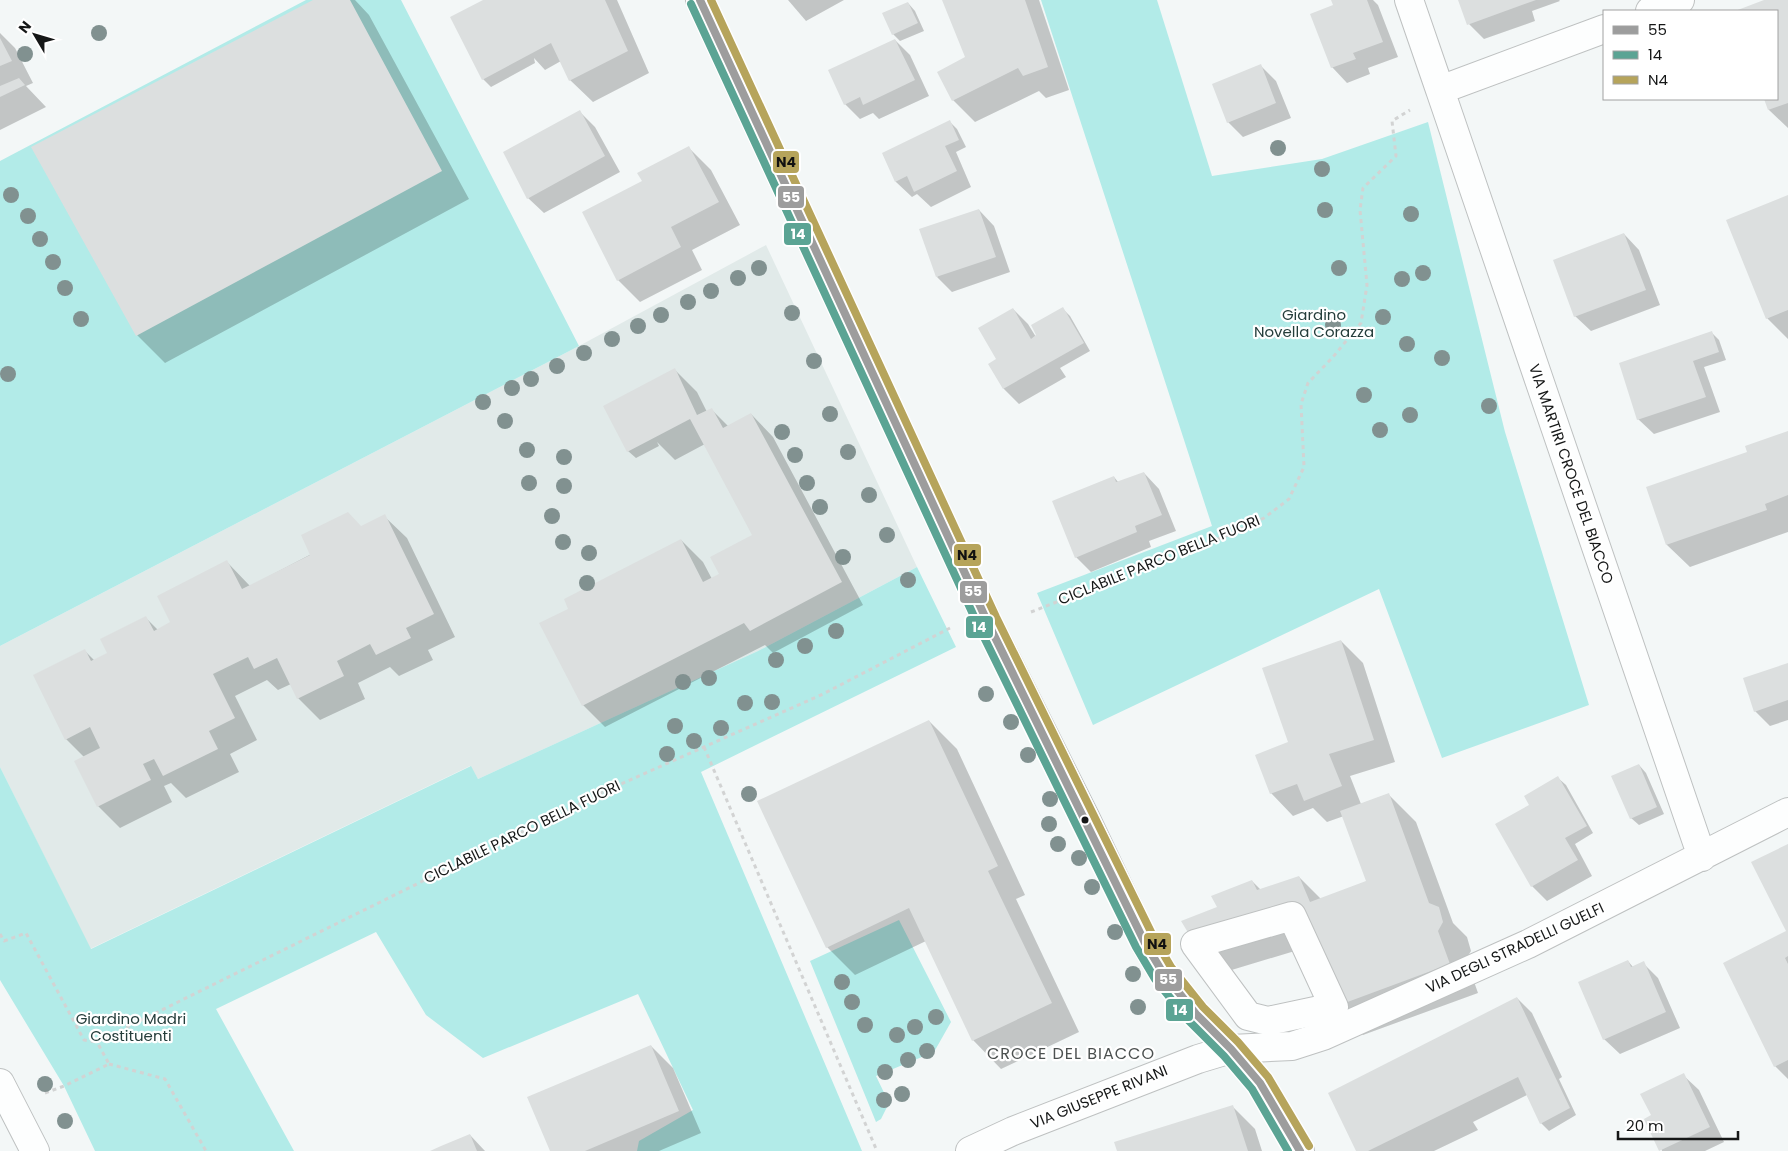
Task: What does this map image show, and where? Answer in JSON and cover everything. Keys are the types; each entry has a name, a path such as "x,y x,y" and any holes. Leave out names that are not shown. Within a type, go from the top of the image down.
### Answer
{"street":[{"path":"700,0 986,621 1086,819 1145,943 1162,973 1196,1014 1231,1049 1260,1083 1300,1151"},
{"name":"VIA MARTIRI CROCE DEL BIACCO","path":"1409,0 1702,857"},
{"path":"1653,10 1680,0"},
{"path":"1440,90 1603,28"},
{"name":"VIA DEGLI STRADELLI GUELFI","path":"1231,1049 1292,1046 1324,1036 1528,944 1788,812"},
{"path":"1292,916 1334,1007 1268,1022 1248,1016 1196,944 1292,916"},
{"name":"VIA GIUSEPPE RIVANI","path":"970,1151 1153,1075 1231,1049"},
{"path":"6,1093 35,1151"}],"path":[{"name":"CICLABILE PARCO BELLA FUORI","path":"1031,612 1228,535 1264,518 1289,499 1304,468 1301,404 1308,383 1361,324 1367,285 1360,210 1363,188 1396,156 1392,121 1440,90"},
{"name":"CICLABILE PARCO BELLA FUORI","path":"97,1042 603,792 823,694 950,628"},
{"path":"704,747 876,1151"},
{"path":"0,934 4,941 26,932 84,1040 97,1042 109,1064"},
{"path":"6,1093 64,1086 109,1064 165,1079 206,1151"}],"shaded area":[{"path":"766,245 917,567 758,651 478,779 470,766 90,949 0,767 0,646 579,346"}],"green space":[{"path":"306,0 401,0 579,346 0,646 0,161"},
{"name":"Giardino Novella Corazza","path":"1041,0 1157,0 1212,176 1322,159 1428,122 1505,432 1589,705 1442,758 1379,589 1093,725 1037,593 1212,526"},
{"name":"Giardino Madri Costituenti","path":"917,567 956,647 701,772 862,1151 637,1151 639,1141 693,1110 638,994 483,1058 426,1015 376,932 216,1009 294,1151 95,1151 64,1086 0,980 0,767 91,949 471,766 478,779 758,651"},
{"path":"899,920 951,1022 934,1052 876,1076 889,1103 881,1119 876,1122 810,961"}],"building":[{"path":"313,0 350,0 442,171 136,336 31,147"},
{"path":"483,0 605,0 628,51 569,81 551,43 482,80 450,17"},
{"path":"942,0 1025,0 1048,67 1023,76 1018,68 952,101 937,72 965,57"},
{"path":"1331,0 1367,0 1383,42 1353,53 1356,59 1331,68 1310,14 1333,5"},
{"path":"1458,0 1536,0 1467,25"},
{"path":"1764,0 1788,0 1788,103 1768,110 1764,100 1778,100 1778,10 1738,10"},
{"path":"908,2 918,23 892,35 882,13"},
{"path":"0,38 12,61 0,66"},
{"path":"895,39 915,80 863,105 860,97 844,105 828,70"},
{"path":"1261,64 1276,103 1227,123 1212,84"},
{"path":"19,78 25,85 0,97 0,86"},
{"path":"580,110 605,156 527,199 503,152"},
{"path":"950,120 959,140 945,146 957,171 914,192 907,176 895,182 882,153"},
{"path":"689,146 719,202 671,227 681,247 617,281 582,212 642,181 637,173"},
{"path":"1788,195 1788,310 1766,319 1726,220"},
{"path":"979,209 996,257 936,277 919,229"},
{"path":"1624,233 1646,290 1574,317 1553,260"},
{"path":"1063,307 1084,343 1003,389 988,364 996,359 978,328 1013,308 1031,339 1036,335 1031,325"},
{"path":"1712,331 1719,352 1693,361 1706,397 1637,420 1619,363"},
{"path":"675,368 697,415 712,408 723,428 751,413 842,582 750,631 744,623 582,706 539,623 568,609 564,599 681,539 703,582 719,574 710,557 752,535 690,419 627,452 603,406"},
{"path":"1788,431 1788,495 1765,504 1767,510 1666,545 1646,487 1747,452 1745,446"},
{"path":"1144,472 1162,515 1135,526 1137,532 1075,558 1052,501 1114,476 1116,482"},
{"path":"348,512 361,526 385,514 434,614 406,628 411,638 376,655 370,644 337,661 344,676 297,699 277,658 254,669 248,657 213,674 235,718 209,731 218,749 163,776 154,759 143,764 151,780 97,807 74,761 100,748 90,727 65,740 33,675 85,649 91,661 107,653 100,639 146,616 154,631 170,622 157,596 227,560 242,589 310,555 301,535"},
{"path":"1341,640 1374,740 1329,754 1342,786 1304,801 1297,784 1270,794 1255,755 1288,742 1262,668"},
{"path":"1788,663 1788,700 1754,712 1743,678"},
{"path":"929,720 998,866 988,871 1052,1003 972,1041 909,908 826,948 757,801"},
{"path":"1639,764 1657,807 1630,819 1611,776"},
{"path":"1558,776 1587,826 1565,838 1578,860 1531,887 1495,824 1529,805 1524,796"},
{"path":"1389,793 1429,903 1439,907 1443,922 1438,931 1450,964 1334,1007 1292,916 1195,944 1181,921 1217,907 1211,896 1252,880 1257,890 1299,876 1310,902 1366,881 1340,811"},
{"path":"1788,844 1788,956 1785,958 1788,964 1788,1060 1774,1067 1723,963 1786,931 1751,862"},
{"path":"1628,960 1631,967 1644,961 1666,1012 1603,1040 1578,982"},
{"path":"1517,997 1570,1108 1540,1124 1518,1077 1368,1151 1356,1151 1328,1093"},
{"path":"651,1045 679,1111 585,1151 550,1151 527,1097"},
{"path":"1684,1073 1710,1127 1659,1151 1644,1119 1651,1115 1640,1094"},
{"path":"1233,1105 1248,1151 1117,1151 1114,1142"},
{"path":"470,1134 477,1151 430,1151 441,1146"}],"transit line":[{"name":"55","path":"700,0 987,621 1145,943 1163,973 1196,1014 1231,1049 1260,1083 1300,1151"},
{"name":"N4","path":"711,0 996,617 1154,938 1171,967 1203,1007 1238,1042 1268,1077 1309,1146"},
{"name":"14","path":"691,4 978,625 1136,947 1155,979 1188,1020 1224,1056 1252,1089 1288,1151"}],"district":[{"name":"CROCE DEL BIACCO","path":"1071,1053"}]}
